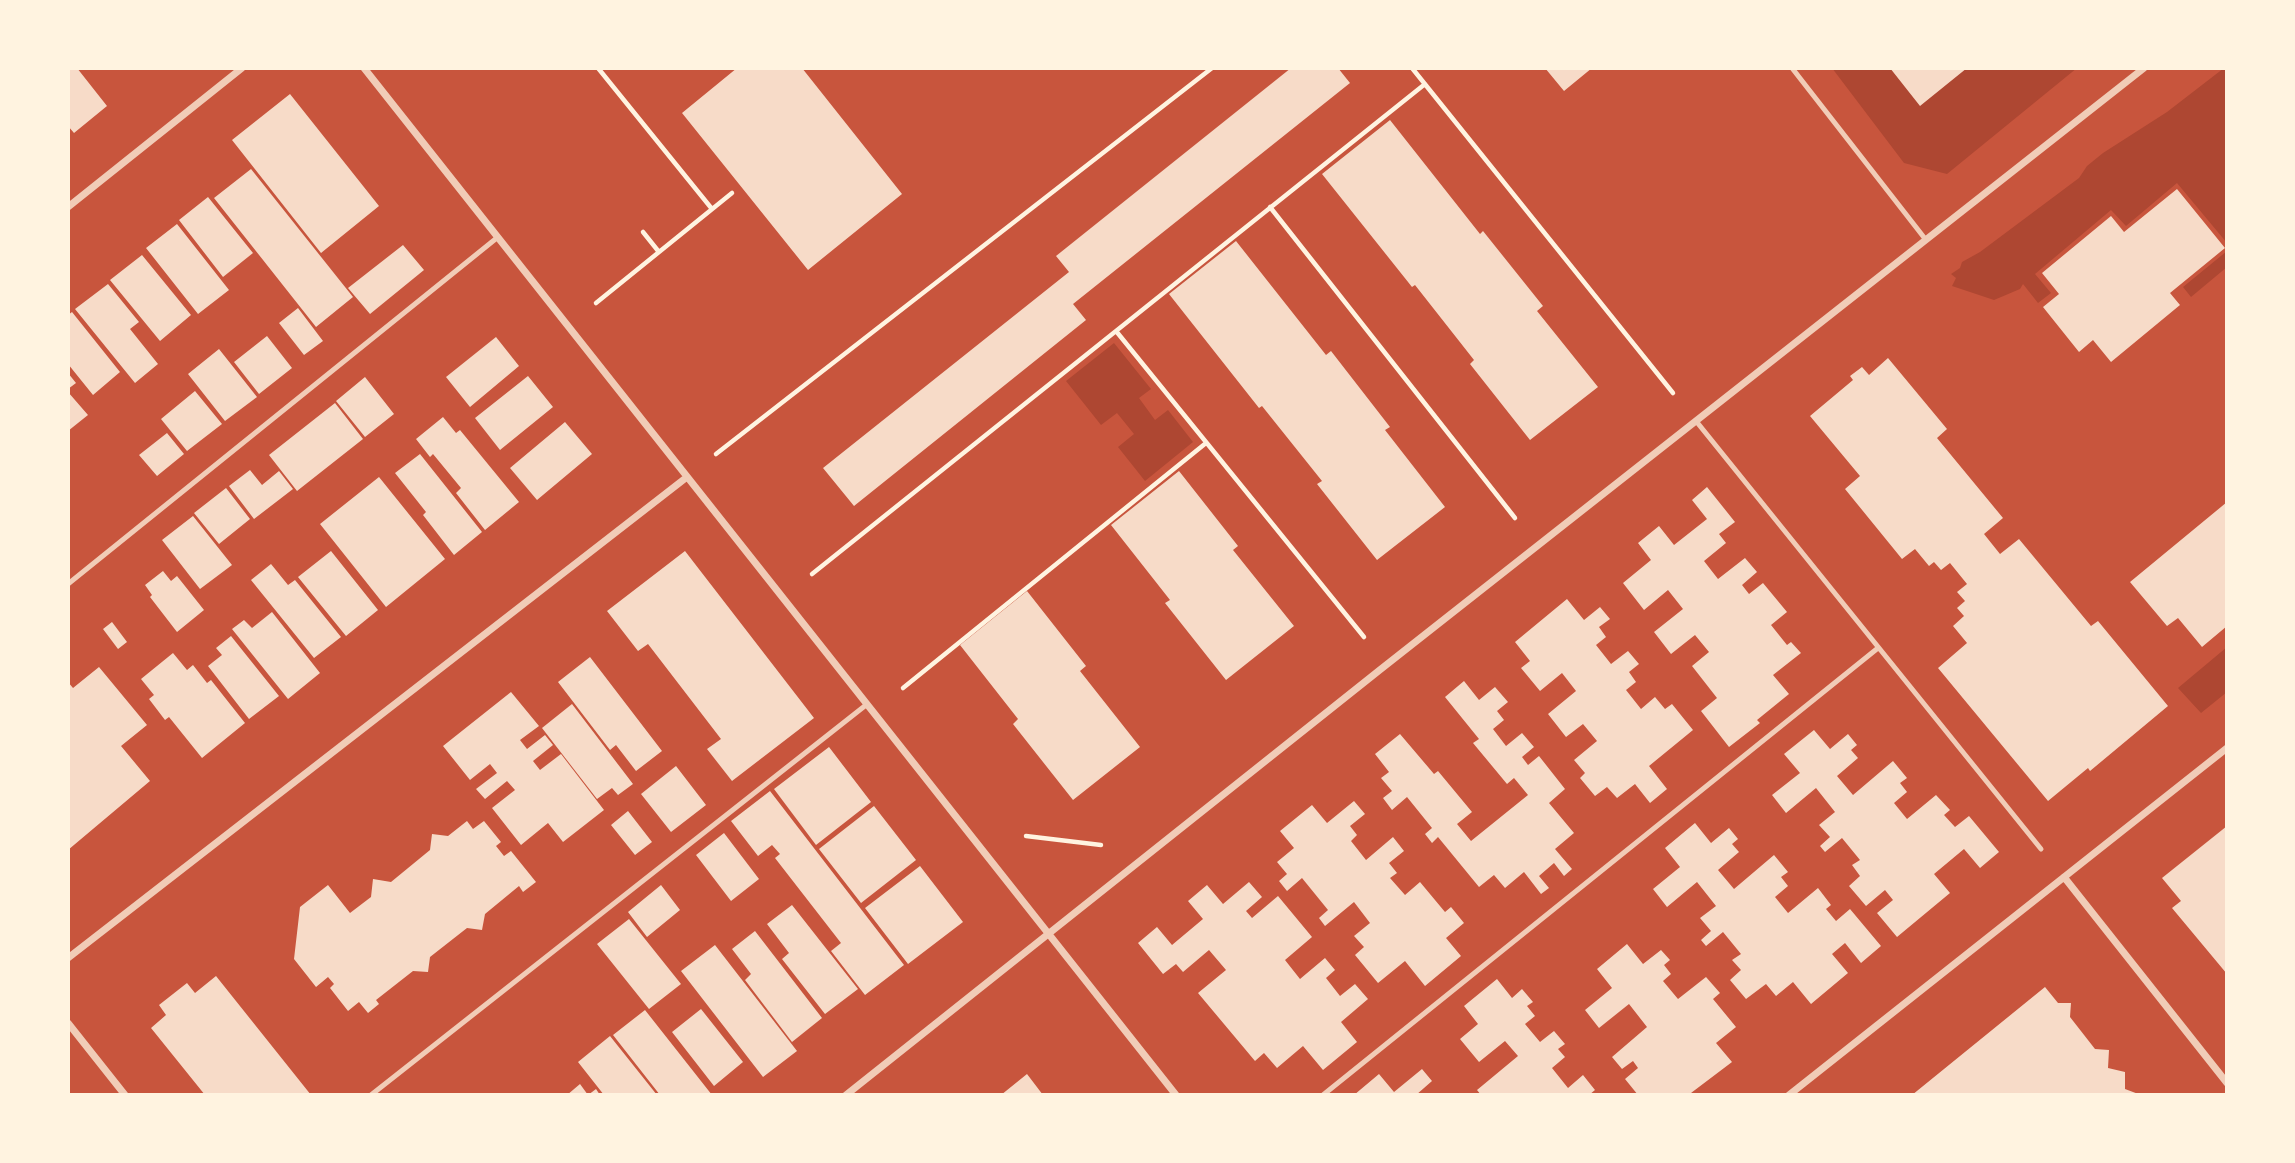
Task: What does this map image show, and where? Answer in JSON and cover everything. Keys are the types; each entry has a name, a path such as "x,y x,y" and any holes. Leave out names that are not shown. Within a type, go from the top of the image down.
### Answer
{"street":[{"path":"68,207 242,68"},
{"path":"364,68 1176,1095"},
{"path":"846,1095 2144,68"},
{"path":"68,958 687,477"},
{"path":"1789,1095 2227,748"},
{"path":"2064,877 2227,1083"},
{"path":"68,1023 125,1095"}],"lane":[{"path":"1792,68 1926,240"},
{"path":"68,584 498,237"},
{"path":"1696,421 2041,849"},
{"path":"1323,1095 1878,648"},
{"path":"371,1095 866,705"}],"path":[{"path":"598,68 712,209"},
{"path":"716,454 1212,68"},
{"path":"1412,68 1673,393"},
{"path":"813,573 1425,84"},
{"path":"596,303 732,194"},
{"path":"1270,207 1515,518"},
{"path":"643,232 659,252"},
{"path":"1116,331 1364,637"},
{"path":"903,688 1206,443"},
{"path":"1026,836 1101,845"}],"shaded area":[{"path":"1832,68 2077,68 1947,174 1904,163"},
{"path":"2227,68 2227,243 2177,183 2126,226 2111,210 2035,274 2051,293 2038,303 2023,284 2020,289 1994,300 1952,286 1956,278 1951,274 1960,268 1962,262 1980,252 2079,178 2087,166 2103,153 2167,112"},
{"path":"2227,251 2227,267 2191,297 2183,287"},
{"path":"1114,343 1151,389 1139,398 1155,420 1168,410 1193,442 1145,481 1118,447 1134,434 1117,413 1101,425 1066,381"},
{"path":"2227,647 2227,692 2201,713 2178,688"}],"building":[{"path":"68,68 77,68 107,106 74,133 68,126"},
{"path":"737,68 802,68 902,194 808,270 682,113"},
{"path":"1291,68 1338,68 1350,83 1073,304 1086,320 854,506 823,468 1069,272 1056,256"},
{"path":"1545,68 1592,68 1564,91"},
{"path":"1890,68 1967,68 1920,106"},
{"path":"290,94 379,206 321,253 232,140"},
{"path":"1390,120 1480,234 1483,231 1543,306 1537,311 1598,387 1530,440 1470,364 1474,360 1322,174"},
{"path":"251,169 353,297 316,327 214,198"},
{"path":"2177,189 2225,248 2170,293 2180,305 2111,362 2093,340 2079,352 2043,307 2059,294 2042,273 2111,216 2124,232"},
{"path":"208,197 253,253 223,277 179,220"},
{"path":"177,224 229,290 198,314 146,248"},
{"path":"1236,241 1326,355 1331,351 1390,427 1385,430 1445,507 1377,560 1317,484 1322,481 1262,406 1259,408 1169,294"},
{"path":"403,245 424,270 370,314 348,288"},
{"path":"142,255 191,315 160,341 110,280"},
{"path":"108,284 139,322 130,329 158,364 135,383 75,309"},
{"path":"298,308 323,341 304,355 279,323"},
{"path":"72,312 120,372 93,395 68,364 68,315"},
{"path":"267,336 292,368 259,394 234,362"},
{"path":"496,337 519,366 470,407 446,377"},
{"path":"219,349 257,397 225,421 188,374"},
{"path":"1888,358 1947,429 1937,438 2003,518 1984,534 2000,554 2019,539 2091,626 2098,621 2168,706 2090,771 2088,768 2048,801 1938,668 1967,643 1953,626 1964,616 1957,608 1965,601 1957,592 1967,584 1950,563 1941,570 1934,562 1929,566 1915,549 1902,559 1845,489 1860,476 1810,416 1853,380 1850,376 1862,367 1869,375"},
{"path":"68,373 76,383 68,389"},
{"path":"528,376 553,407 500,450 475,418"},
{"path":"365,377 394,414 365,437 336,401"},
{"path":"195,391 222,424 187,451 161,419"},
{"path":"68,392 88,415 68,431"},
{"path":"335,403 363,439 297,491 269,455"},
{"path":"443,417 456,433 460,430 519,502 485,530 456,493 461,488 433,454 430,457 416,439"},
{"path":"565,422 592,454 537,500 510,468"},
{"path":"167,433 184,454 157,476 139,455"},
{"path":"420,454 482,532 454,555 423,515 426,512 395,473"},
{"path":"250,470 262,485 279,471 293,489 254,519 229,486"},
{"path":"1179,471 1238,546 1233,550 1294,626 1226,680 1165,603 1170,600 1111,525"},
{"path":"379,477 445,559 386,607 320,524"},
{"path":"1707,487 1735,522 1719,534 1726,543 1704,561 1718,579 1745,558 1757,572 1742,585 1749,594 1763,583 1787,612 1771,625 1787,645 1791,642 1801,653 1773,675 1789,694 1757,720 1760,723 1729,747 1701,711 1717,698 1692,666 1709,652 1695,635 1671,654 1654,632 1683,609 1668,590 1644,610 1623,583 1651,560 1638,543 1659,526 1674,545 1707,519 1692,500"},
{"path":"226,488 250,519 219,544 194,513"},
{"path":"2227,502 2227,626 2202,647 2178,618 2167,626 2130,582"},
{"path":"193,516 232,565 200,589 162,540"},
{"path":"331,551 378,610 346,636 298,577"},
{"path":"685,551 814,718 732,781 707,749 721,739 648,644 638,651 607,611"},
{"path":"271,564 288,585 295,580 341,637 314,658 251,580"},
{"path":"163,571 171,581 177,576 204,610 177,632 150,597 152,595 145,585"},
{"path":"1027,591 1086,666 1080,671 1140,747 1073,800 1013,724 1018,719 960,645"},
{"path":"1567,599 1584,620 1600,607 1610,619 1599,627 1606,637 1596,645 1611,664 1628,651 1639,664 1629,672 1636,682 1626,690 1641,709 1655,697 1665,709 1672,704 1693,730 1649,766 1667,789 1650,803 1635,784 1617,798 1607,787 1595,796 1580,778 1585,773 1574,760 1597,741 1583,724 1566,737 1548,714 1576,691 1562,673 1540,691 1521,668 1530,661 1515,642"},
{"path":"272,612 320,673 288,699 232,629 244,620 252,628"},
{"path":"112,622 127,642 118,649 103,629"},
{"path":"231,636 279,696 249,719 208,666 222,655 216,648"},
{"path":"173,653 187,670 193,665 207,683 211,680 245,723 202,758 169,717 165,720 149,699 154,695 141,679"},
{"path":"590,657 662,751 636,771 616,745 610,750 558,682"},
{"path":"99,667 147,725 121,746 150,781 68,850 68,682 73,688"},
{"path":"1464,681 1479,700 1495,687 1508,702 1497,711 1504,720 1493,729 1506,746 1522,733 1534,747 1522,757 1528,765 1539,756 1565,789 1549,803 1574,833 1555,849 1572,869 1564,876 1554,863 1539,876 1549,888 1541,894 1524,872 1505,888 1494,875 1479,887 1438,837 1432,843 1425,834 1432,828 1407,797 1392,810 1383,798 1392,791 1381,778 1389,772 1375,754 1400,734 1434,774 1438,771 1472,812 1457,824 1471,841 1528,795 1514,778 1507,784 1473,743 1479,739 1445,697"},
{"path":"511,692 539,726 520,740 527,749 545,735 553,745 533,761 540,770 561,754 604,810 563,842 548,823 521,845 492,808 515,790 507,781 485,799 476,789 497,773 490,764 470,780 443,746"},
{"path":"572,704 633,784 618,795 612,788 597,799 542,728"},
{"path":"1814,730 1830,749 1848,734 1857,745 1851,750 1858,758 1837,776 1853,795 1893,761 1907,778 1900,783 1907,792 1894,803 1907,819 1936,795 1950,810 1944,815 1955,827 1969,816 1999,852 1980,868 1964,849 1934,874 1950,893 1897,937 1877,913 1893,900 1885,890 1866,906 1849,886 1860,876 1852,865 1860,860 1842,838 1825,852 1820,846 1830,837 1819,825 1835,812 1816,788 1786,813 1772,795 1800,773 1784,754"},
{"path":"829,747 871,802 816,845 774,789"},
{"path":"676,766 706,805 671,832 641,794"},
{"path":"770,791 904,965 865,995 831,951 841,943 775,858 780,854 772,845 758,856 731,821"},
{"path":"1354,801 1365,814 1350,826 1357,835 1351,841 1366,860 1393,837 1404,851 1389,863 1397,873 1390,878 1405,895 1420,882 1445,912 1451,907 1464,923 1446,938 1461,956 1425,986 1405,961 1378,983 1355,955 1364,947 1354,936 1370,923 1354,902 1325,926 1319,918 1328,910 1302,878 1287,891 1279,881 1287,874 1277,862 1294,848 1280,831 1312,805 1327,823"},
{"path":"874,806 916,860 861,903 819,849"},
{"path":"628,811 652,842 635,855 611,825"},
{"path":"467,821 473,829 484,821 501,842 496,846 504,856 511,851 536,882 523,892 519,886 485,914 482,930 467,928 430,957 428,972 413,971 376,1000 379,1004 368,1013 359,1002 348,1011 330,988 334,984 328,977 316,987 294,959 300,907 328,885 350,913 371,897 373,879 391,882 430,850 432,834 448,836"},
{"path":"1695,823 1711,843 1729,828 1738,839 1732,844 1739,852 1718,870 1734,889 1774,855 1788,872 1781,877 1788,886 1775,897 1788,913 1818,888 1831,905 1826,909 1836,921 1850,909 1881,946 1861,963 1845,943 1832,954 1848,973 1811,1004 1793,982 1776,996 1766,984 1746,999 1730,980 1741,970 1732,960 1741,954 1723,932 1706,946 1701,940 1711,931 1700,918 1716,906 1697,882 1667,907 1653,889 1680,867 1665,848"},
{"path":"2227,826 2227,974 2172,908 2181,901 2162,878"},
{"path":"724,833 759,879 731,901 696,855"},
{"path":"920,866 963,922 908,964 865,908"},
{"path":"1249,882 1262,897 1246,911 1252,918 1278,896 1312,937 1285,960 1300,979 1325,958 1335,970 1326,978 1340,996 1355,984 1368,999 1341,1022 1357,1042 1323,1070 1303,1046 1277,1068 1264,1053 1255,1061 1198,993 1226,970 1209,950 1183,972 1176,964 1163,974 1138,943 1157,927 1172,945 1203,919 1188,901 1207,885 1223,904"},
{"path":"661,885 680,910 647,937 628,912"},
{"path":"792,905 858,989 825,1014 782,959 789,953 767,924"},
{"path":"629,919 681,984 649,1009 597,944"},
{"path":"755,931 822,1018 792,1042 745,980 751,974 732,949"},
{"path":"1627,944 1643,964 1661,950 1670,960 1664,965 1671,974 1663,981 1678,999 1706,977 1720,993 1713,999 1736,1027 1716,1043 1732,1062 1691,1093 1692,1095 1638,1095 1625,1079 1638,1068 1633,1061 1622,1069 1612,1057 1647,1027 1629,1004 1599,1028 1585,1010 1612,988 1597,969"},
{"path":"715,945 797,1051 763,1077 681,971"},
{"path":"216,976 311,1095 205,1095 151,1028 166,1015 159,1005 187,983 195,993"},
{"path":"1497,979 1512,998 1522,989 1533,1002 1527,1006 1535,1016 1525,1024 1540,1042 1554,1031 1565,1044 1558,1049 1565,1057 1552,1068 1568,1088 1583,1075 1595,1090 1589,1095 1481,1095 1477,1090 1518,1056 1505,1041 1479,1062 1460,1039 1478,1024 1464,1006"},
{"path":"2045,987 2058,1003 2071,1003 2070,1017 2095,1049 2109,1050 2108,1068 2125,1072 2125,1089 2141,1095 1912,1095"},
{"path":"701,1009 743,1062 714,1086 672,1032"},
{"path":"645,1010 712,1095 660,1095 613,1035"},
{"path":"610,1036 657,1095 604,1095 578,1062"},
{"path":"1422,1069 1432,1081 1416,1095 1354,1095 1379,1074 1394,1092"},
{"path":"1027,1074 1043,1095 1001,1095"},
{"path":"580,1084 588,1095 567,1095"},
{"path":"596,1089 600,1095 588,1095"}]}
